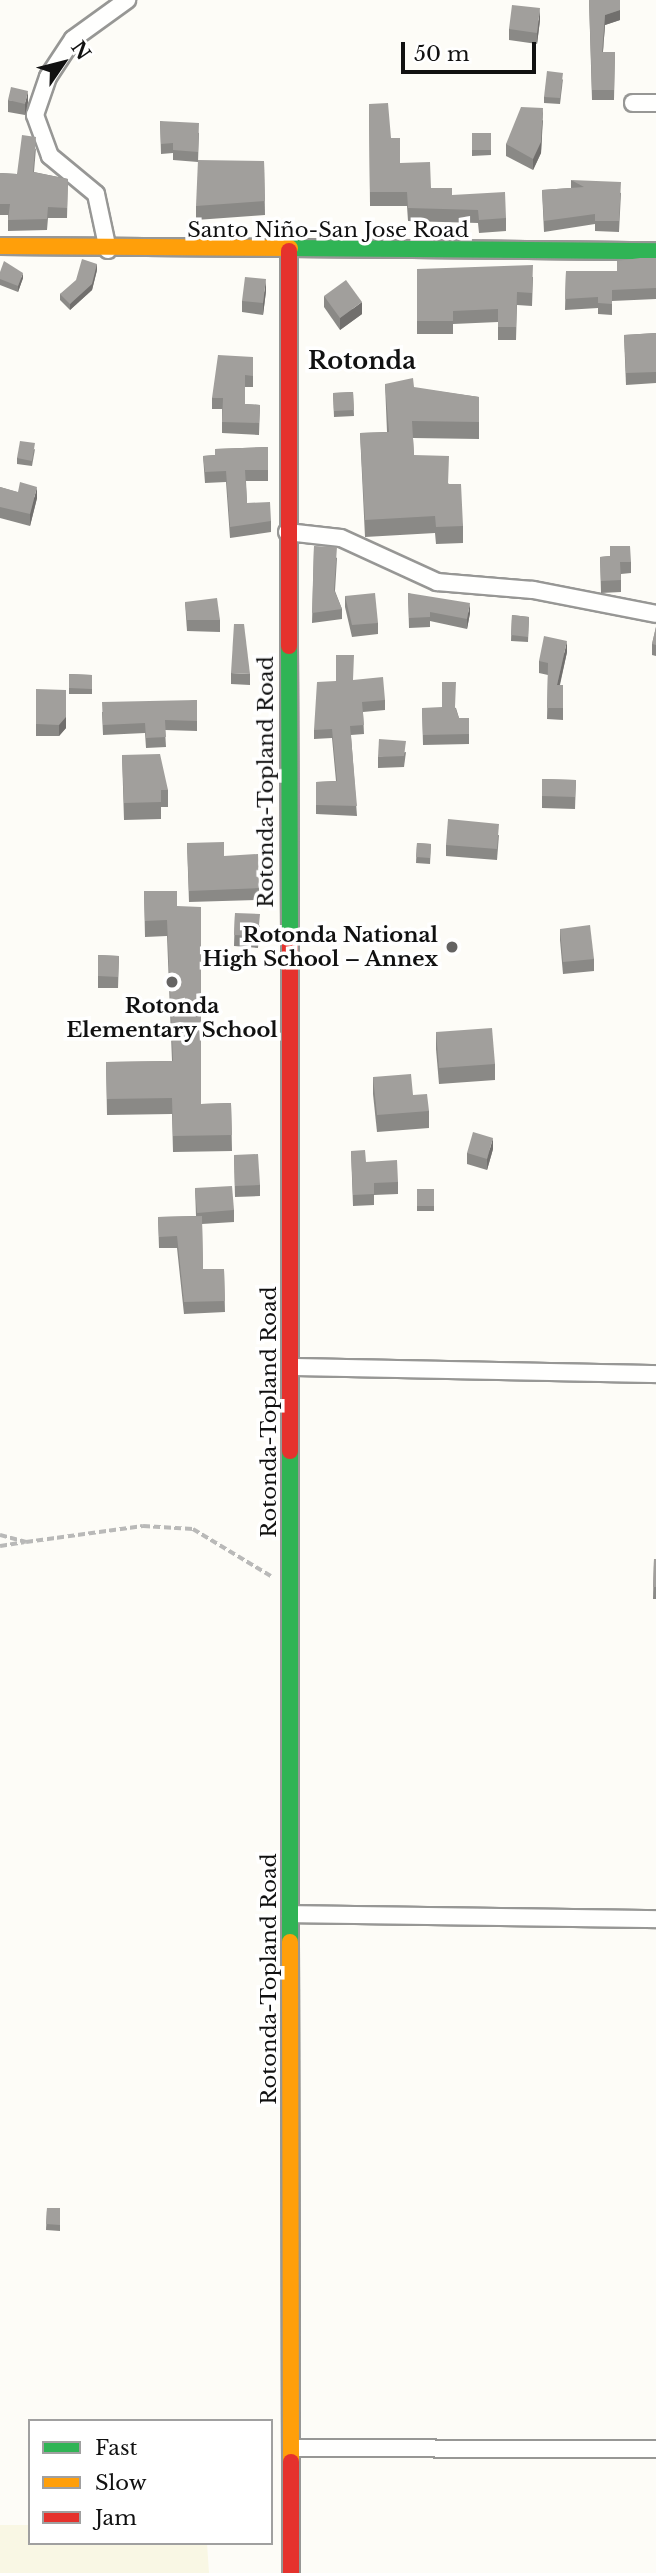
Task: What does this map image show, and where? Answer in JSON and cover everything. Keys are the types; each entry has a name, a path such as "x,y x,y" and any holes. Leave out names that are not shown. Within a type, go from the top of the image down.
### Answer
{"main road":[{"name":"Santo Niño-San Jose Road","path":"0,246 108,250 656,251"},
{"name":"Rotonda-Topland Road","path":"289,251 287,532 291,1367 291,2573"}],"street":[{"path":"108,250 96,194 50,156 35,115 48,77 73,39 127,0"},
{"path":"633,103 656,103"},
{"path":"287,532 341,538 437,582 533,590 656,614"},
{"path":"291,1367 656,1374"},
{"path":"290,1914 656,1919"},
{"path":"291,2448 656,2449"}],"path":[{"path":"0,1546 143,1526 193,1529 262,1574 290,1578"},
{"path":"0,1535 26,1542"}],"shaded area":[{"path":"0,2525 28,2525 28,2545 207,2545 209,2573 0,2573"}],"building":[{"path":"589,0 620,0 620,10 605,15 602,52 615,52 614,90 592,90"},
{"path":"512,5 540,8 537,33 509,29"},
{"path":"547,71 563,73 560,98 544,97"},
{"path":"11,87 28,91 25,104 8,100"},
{"path":"388,103 391,138 400,138 400,163 430,162 431,188 452,188 452,195 505,192 506,218 479,220 478,210 408,208 407,192 370,192 369,104"},
{"path":"521,107 543,108 541,142 533,159 506,144"},
{"path":"160,121 199,123 198,152 173,150 173,143 161,144"},
{"path":"472,133 491,133 491,150 472,150"},
{"path":"22,135 36,137 33,172 68,179 67,208 48,207 47,219 8,220 10,204 0,204 0,173 17,174"},
{"path":"198,160 264,161 265,201 196,206"},
{"path":"571,180 621,182 619,221 595,221 595,214 544,221 542,190 584,187"},
{"path":"656,258 656,288 612,290 612,304 598,303 598,297 565,299 566,271 617,271 617,261"},
{"path":"82,259 97,264 92,284 70,304 60,294 76,280"},
{"path":"4,261 23,273 18,286 0,279"},
{"path":"533,265 532,293 517,292 516,327 498,327 498,309 453,311 453,321 417,321 417,269"},
{"path":"245,277 266,279 263,303 242,301"},
{"path":"346,280 362,302 340,318 324,296"},
{"path":"656,333 656,372 626,373 624,335"},
{"path":"218,355 253,357 253,376 245,375 245,404 260,405 259,423 222,422 223,398 212,398"},
{"path":"413,378 414,387 479,397 479,422 412,421 414,455 449,456 448,484 461,484 463,526 436,527 435,516 365,520 360,433 389,432 385,384"},
{"path":"353,392 354,410 334,411 333,393"},
{"path":"20,441 35,443 32,461 17,458"},
{"path":"268,447 268,470 245,470 247,503 270,502 271,521 230,527 226,471 205,472 203,456 215,455 215,449"},
{"path":"20,482 37,487 30,514 0,507 0,487 18,492"},
{"path":"314,546 337,547 334,590 342,609 312,613"},
{"path":"610,546 630,546 631,562 620,562 621,580 601,581 600,557 610,556"},
{"path":"375,593 378,623 352,625 345,596"},
{"path":"408,593 470,603 467,619 430,612 430,617 409,618"},
{"path":"217,598 220,620 187,620 185,602"},
{"path":"512,615 529,617 528,637 511,635"},
{"path":"234,624 244,624 250,674 231,673"},
{"path":"656,627 656,645 652,644"},
{"path":"544,636 567,641 557,685 563,685 563,708 547,708 548,663 539,661"},
{"path":"336,655 354,655 353,680 383,677 385,700 362,702 364,725 350,726 357,806 316,805 316,782 337,781 332,729 314,730 317,682 336,681"},
{"path":"69,674 92,675 92,689 69,688"},
{"path":"442,682 456,682 455,707 459,718 469,718 469,734 423,735 422,708 442,707"},
{"path":"36,689 66,690 66,717 59,725 36,724"},
{"path":"197,700 197,721 165,720 166,737 146,738 145,723 103,725 102,702"},
{"path":"379,739 406,741 404,756 378,757"},
{"path":"160,754 168,790 161,790 161,802 124,803 122,755"},
{"path":"542,779 576,780 575,797 542,796"},
{"path":"448,819 499,824 497,849 446,845"},
{"path":"224,842 224,856 258,854 259,888 189,891 187,843"},
{"path":"417,843 431,844 430,858 416,857"},
{"path":"144,891 177,891 177,906 201,907 201,1104 231,1103 232,1135 173,1136 172,1098 107,1099 106,1062 173,1061 167,920 145,921"},
{"path":"235,913 260,914 258,936 234,935"},
{"path":"590,925 594,959 563,962 560,929"},
{"path":"98,955 119,956 118,977 98,976"},
{"path":"492,1028 495,1064 439,1068 436,1032"},
{"path":"411,1074 413,1095 427,1094 429,1111 377,1115 373,1077"},
{"path":"473,1132 493,1138 487,1159 467,1153"},
{"path":"365,1150 366,1162 397,1160 398,1182 374,1183 374,1194 353,1195 351,1151"},
{"path":"258,1154 260,1185 235,1186 234,1155"},
{"path":"232,1186 234,1210 197,1213 195,1188"},
{"path":"417,1189 434,1189 434,1206 417,1206"},
{"path":"202,1216 203,1269 224,1269 225,1301 184,1302 177,1236 159,1237 158,1217"},
{"path":"656,1559 656,1587 653,1587"},
{"path":"47,2208 60,2208 60,2225 46,2224"}],"traffic: fast":[{"path":"290,248 656,251"},
{"path":"289,646 290,938"},
{"path":"290,1451 290,1942"}],"traffic: slow":[{"path":"0,246 290,248"},
{"path":"290,1942 291,2462"}],"traffic: jam":[{"path":"289,251 289,646"},
{"path":"290,938 290,1451"},
{"path":"291,2462 291,2573"}],"place":[{"name":"Rotonda National High School – Annex","path":"452,947"},
{"name":"Rotonda Elementary School","path":"172,982"}],"district":[{"name":"Rotonda","path":"362,361"}]}
